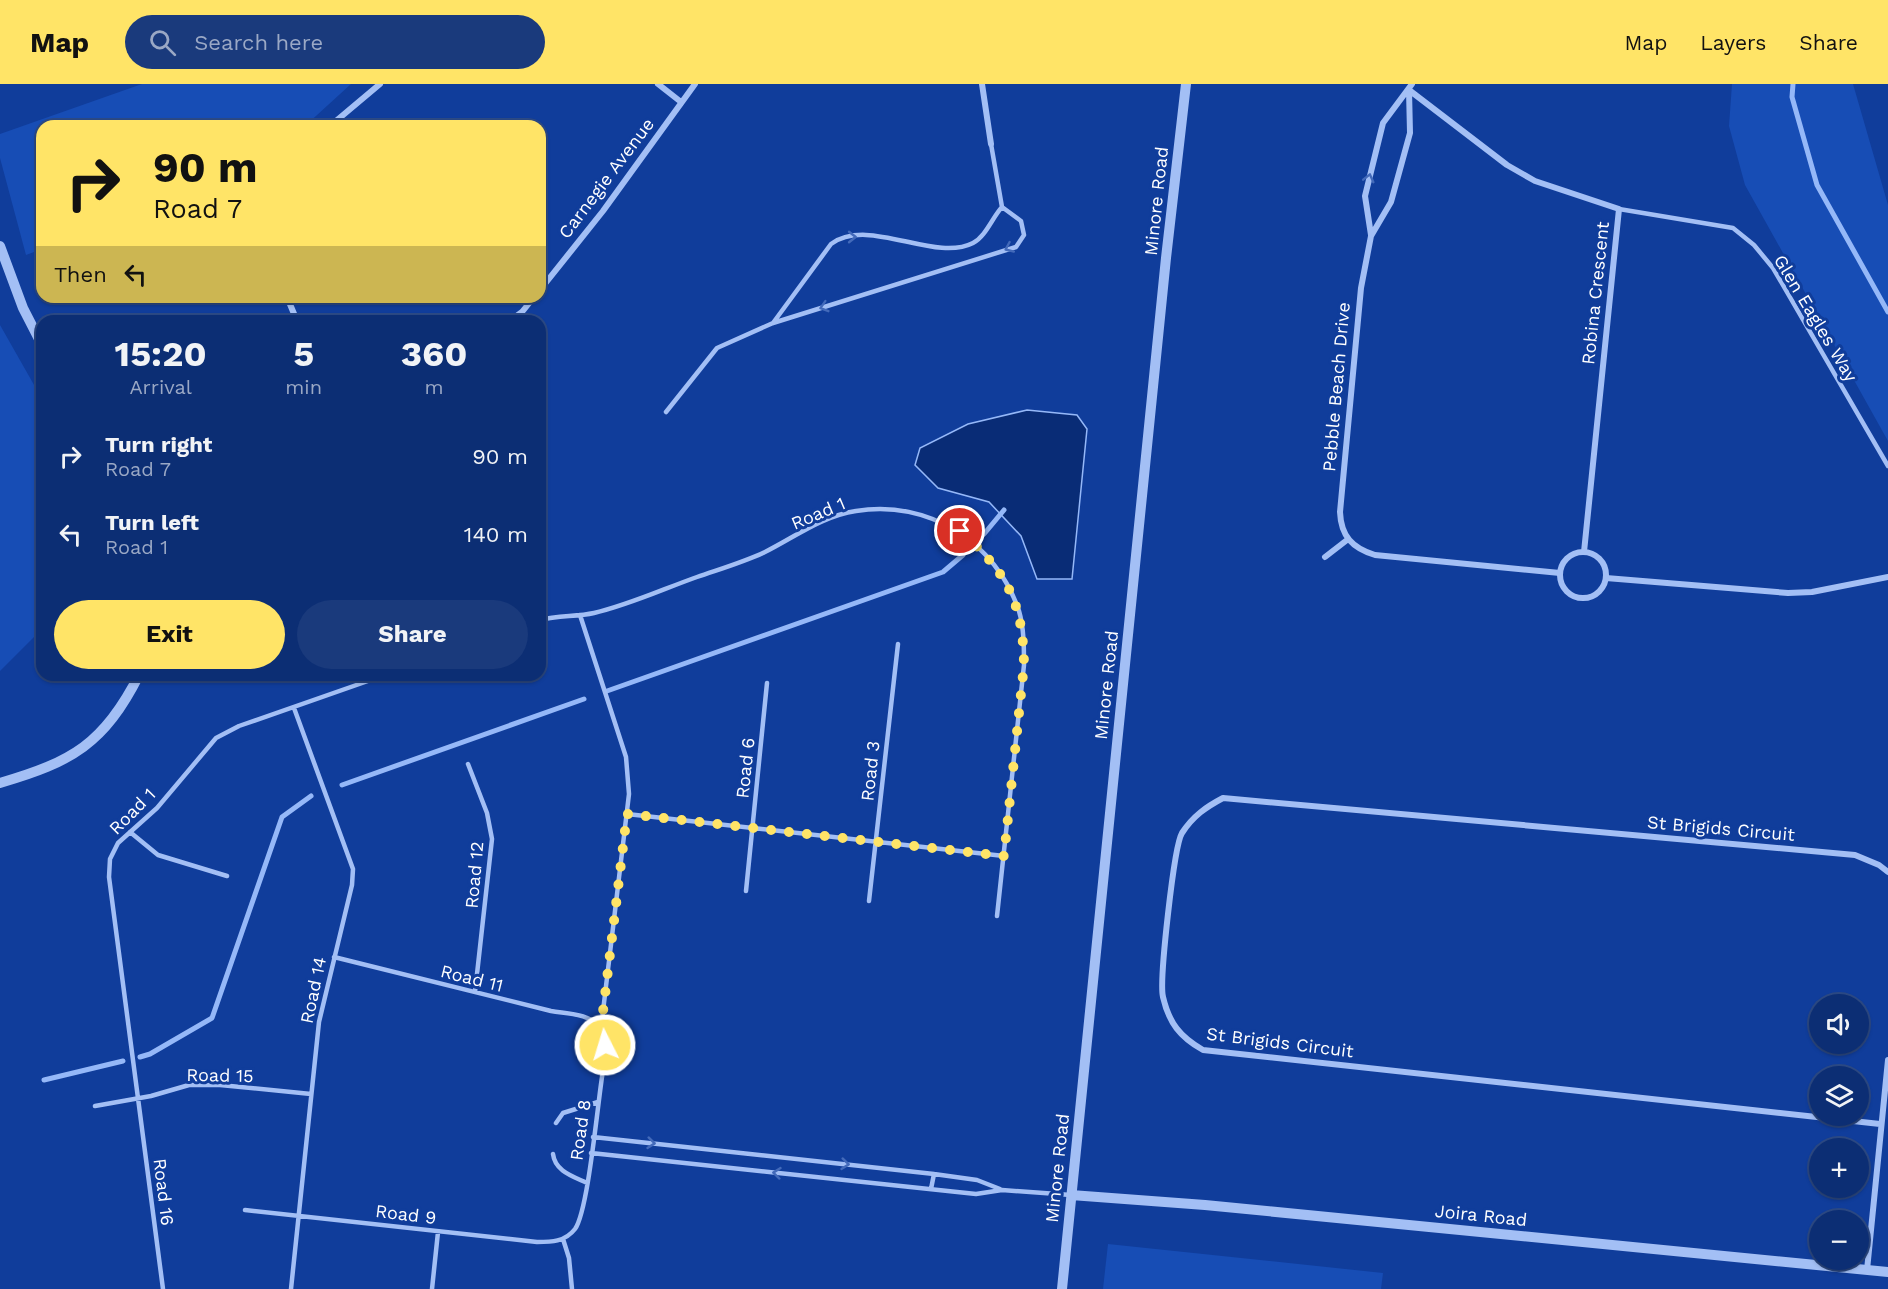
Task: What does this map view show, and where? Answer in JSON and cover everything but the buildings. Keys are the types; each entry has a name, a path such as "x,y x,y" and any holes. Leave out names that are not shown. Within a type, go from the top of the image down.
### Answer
{"street":[{"path":"337,120 380,84"},
{"path":"658,84 681,102"},
{"name":"Carnegie Avenue","path":"546,282 603,211 695,84"},
{"path":"982,84 991,144"},
{"name":"Minore Road","path":"1062,1289 1186,84"},
{"name":"Robina Crescent","path":"1411,87 1507,165 1535,181 1619,209 1584,552"},
{"name":"Pebble Beach Drive","path":"1371,236 1390,202 1410,133 1411,87"},
{"name":"Pebble Beach Drive","path":"1347,540 1340,522 1341,500 1356,327 1371,236 1365,196 1383,123 1411,87"},
{"path":"0,246 23,308 36,333"},
{"path":"518,315 529,303"},
{"path":"1325,557 1347,540 1355,547 1375,555 1560,573"},
{"path":"1584,552 1600,560 1606,578 1600,591 1588,598 1580,598 1567,593 1560,580 1560,573 1565,560 1584,552"},
{"path":"1606,578 1788,593 1821,591 1888,577"},
{"path":"0,783 59,763 86,747 110,724 135,681"},
{"name":"St Brigids Circuit","path":"1880,1124 1203,1050 1185,1040 1173,1026 1162,995 1175,859 1181,834 1200,810 1223,798 1855,855 1879,865 1888,872"},
{"path":"1869,1248 1888,1060"},
{"name":"Joira Road","path":"1071,1195 1205,1205 1809,1264"},
{"name":"Joira Road","path":"1867,1270 1888,1272"}],"lane":[{"path":"666,412 717,348 773,323 1016,247 1024,236 1021,221 1002,207 991,144"},
{"path":"773,323 831,244 841,237 874,236 913,241 949,250 974,243 985,232 993,217 1002,207"},
{"name":"Glen Eagles Way","path":"1619,209 1733,228 1754,245 1773,268 1888,466"},
{"name":"Road 1","path":"546,619 615,607 745,560 830,518 854,511 881,508 909,510 960,531 980,548 1011,591 1020,613 1024,638 1024,665 998,916"},
{"name":"Road 8","path":"563,1239 575,1229 579,1220 587,1183 605,1054 601,1028 627,814 626,757 580,615"},
{"name":"Road 3","path":"869,901 898,644"},
{"name":"Road 1","path":"138,1099 109,877 113,850 157,807 216,738 239,726 368,681"},
{"name":"Road 6","path":"746,891 767,683"},
{"name":"Road 14","path":"291,1289 319,1022 352,885 353,869 294,708"},
{"name":"Road 12","path":"468,764 487,813 492,839 475,992"},
{"path":"627,814 1004,856"},
{"path":"130,832 158,855 227,876"},
{"name":"Road 11","path":"333,957 551,1011 582,1015 590,1018 601,1028"},
{"name":"Road 15","path":"95,1106 138,1099 189,1085 220,1085 311,1094"},
{"name":"Road 16","path":"138,1099 163,1289"},
{"path":"556,1123 563,1113 598,1102"},
{"path":"593,1137 933,1174 977,1180 1002,1190"},
{"path":"591,1153 976,1194 1002,1190 1071,1195"},
{"path":"553,1154 561,1170 587,1183"},
{"path":"931,1190 933,1174"},
{"name":"Road 9","path":"245,1210 537,1242 563,1239"},
{"path":"432,1289 438,1232"},
{"path":"563,1239 569,1258 572,1289"}],"shaded area":[{"path":"142,84 351,84 312,120 40,120"},
{"path":"1732,84 1853,84 1888,205 1888,441 1745,185 1729,126"},
{"path":"36,121 36,251 26,255 0,158 0,134"},
{"path":"0,325 36,388 36,635 0,671"},
{"path":"1027,410 1077,415 1087,429 1072,579 1037,579 1021,536 989,502 938,488 915,465 920,448 968,424"},
{"path":"1108,1244 1383,1273 1381,1289 1103,1289"}],"waterway":[{"path":"1793,84 1792,97 1817,185 1888,312"},
{"path":"984,534 1004,510"},
{"path":"607,691 943,572 963,555"},
{"path":"342,785 584,699"},
{"path":"140,1057 150,1054 212,1018 282,817 311,796"},
{"path":"44,1080 123,1061"}],"route":[{"path":"605,1045 601,1028 627,814 1004,856 1024,665 1024,638 1020,613 1011,591 980,548 960,531"}]}
